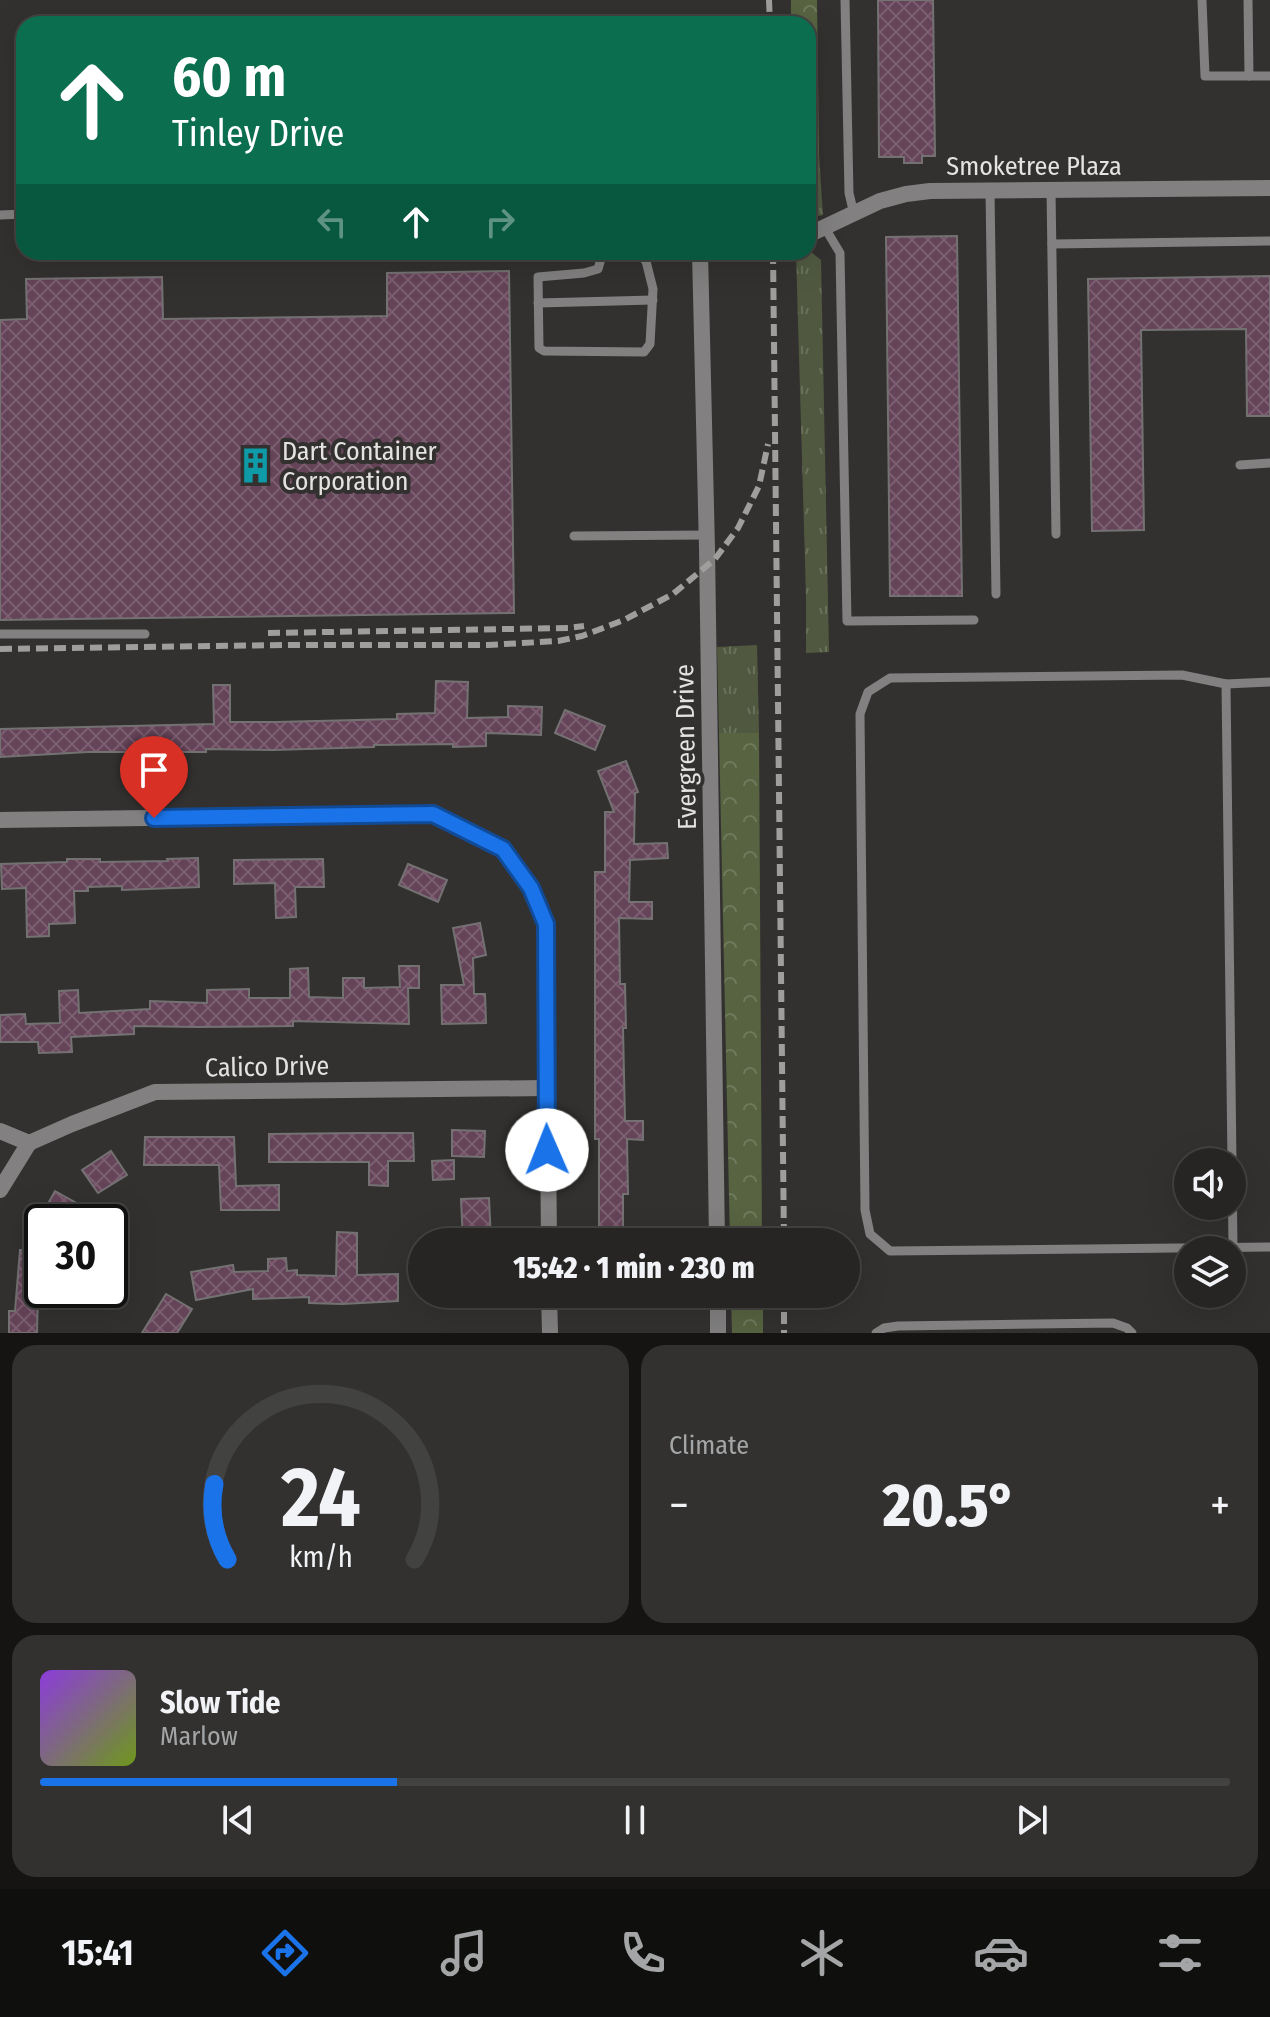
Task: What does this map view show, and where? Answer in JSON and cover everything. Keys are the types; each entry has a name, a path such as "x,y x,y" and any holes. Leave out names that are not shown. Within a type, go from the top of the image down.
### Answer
{"street":[{"name":"Smoketree Plaza","path":"816,232 880,201 930,191 1270,188"},
{"name":"Evergreen Drive","path":"700,260 717,1228"},
{"path":"0,820 433,814 503,849 531,888 546,924 549,1228"},
{"name":"Calico Drive","path":"29,1143 155,1092 546,1088"},
{"path":"0,1131 29,1143 0,1190"},
{"path":"549,1308 550,1333"},
{"path":"718,1308 718,1333"}],"lane":[{"path":"845,0 849,193 854,214"},
{"path":"1202,0 1205,76 1270,76"},
{"path":"1248,0 1249,76"},
{"path":"1051,190 1056,534"},
{"path":"990,191 996,594"},
{"path":"825,228 840,253 847,621 974,620"},
{"path":"1052,244 1270,241"},
{"path":"601,260 598,269 584,273 538,277 539,348 544,351 644,352 650,344 653,300 645,260"},
{"path":"538,303 653,300"},
{"path":"1240,465 1270,463"},
{"path":"574,536 707,535"},
{"path":"0,634 145,634"},
{"path":"1174,1248 890,1251 870,1234 865,1210 860,714 868,692 890,678 1182,675 1226,684 1270,682"},
{"path":"1226,684 1232,1148"},
{"path":"1246,1247 1270,1247"},
{"path":"876,1333 898,1326 1026,1329 1083,1328 1113,1323 1132,1333"}],"green space":[{"path":"791,0 817,0 819,154 816,156 816,16 791,16"},
{"path":"819,154 823,215 816,216 816,156"},
{"path":"816,256 821,260 829,652 806,653 796,260 816,260"},
{"path":"757,645 759,733 719,733 717,647"},
{"path":"719,733 759,733 762,1228 730,1228"},
{"path":"731,1308 763,1308 763,1333 732,1333"}],"building":[{"path":"878,0 933,0 935,156 922,156 922,163 904,163 904,157 879,157"},
{"path":"957,236 962,596 890,596 886,237"},
{"name":"Dart Container Corporation","path":"509,271 514,613 0,620 0,320 27,319 26,279 162,277 163,319 387,316 387,273"},
{"path":"1270,276 1270,416 1247,416 1246,329 1141,330 1144,530 1092,531 1088,279"},
{"path":"436,681 468,682 467,718 508,717 508,706 542,707 541,735 486,733 486,746 374,745 0,757 0,729 214,724 213,685 230,685 230,722 276,722 397,719 397,714 435,713"},
{"path":"565,710 605,726 595,750 555,733"},
{"path":"626,761 638,792 635,793 634,844 667,843 668,858 630,860 629,902 652,902 652,919 619,918 620,984 625,984 625,1121 643,1121 643,1140 627,1139 628,1194 623,1194 623,1228 599,1228 599,1139 595,1139 595,872 605,872 605,812 614,812 598,771"},
{"path":"198,858 199,887 122,890 122,886 88,887 88,891 74,891 75,923 49,924 49,936 27,937 26,888 2,889 1,864 67,862 67,859 100,859 100,862"},
{"path":"323,859 324,887 295,887 296,917 276,918 275,883 234,884 234,860"},
{"path":"408,864 447,880 438,902 399,885"},
{"path":"480,923 486,955 473,958 474,994 485,994 486,1023 442,1024 441,985 464,985 453,928"},
{"path":"399,966 419,966 419,988 408,988 409,1024 293,1021 293,1026 134,1026 134,1034 71,1037 72,1052 39,1053 38,1042 0,1042 0,1015 25,1014 26,1024 60,1023 59,991 78,990 79,1013 150,1009 150,1001 207,1003 207,990 249,989 249,998 290,998 290,969 308,968 309,997 343,998 343,978 364,978 364,988 400,987"},
{"path":"452,1130 485,1131 484,1157 452,1156"},
{"path":"413,1133 414,1161 388,1161 388,1186 369,1185 369,1162 269,1162 269,1134"},
{"path":"145,1137 234,1137 236,1186 279,1185 279,1210 221,1210 219,1165 144,1165"},
{"path":"111,1151 127,1175 98,1193 82,1170"},
{"path":"454,1160 454,1179 433,1180 432,1161"},
{"path":"55,1191 78,1204 48,1204"},
{"path":"489,1198 490,1228 462,1228 461,1199"},
{"path":"337,1232 357,1233 357,1275 398,1274 398,1301 342,1304 309,1303 309,1297 253,1299 253,1289 196,1300 191,1272 233,1265 234,1272 268,1271 268,1259 286,1258 287,1271 297,1270 297,1275 336,1276"},
{"path":"20,1250 24,1250 24,1308 38,1308 37,1333 9,1333 9,1311 15,1311"},
{"path":"166,1294 192,1309 177,1333 142,1333"}],"railway":[{"path":"769,0 770,16"},
{"path":"773,260 784,1228"},
{"path":"0,649 488,645 558,641 582,636 624,620 673,594 715,559 738,528 759,486 768,444"},
{"path":"268,633 584,626"},
{"path":"784,1308 784,1333"}],"place":[{"name":"Dart Container Corporation","path":"256,466"}],"route":[{"path":"154,818 433,814 503,849 531,888 546,924 547,1150"}]}
